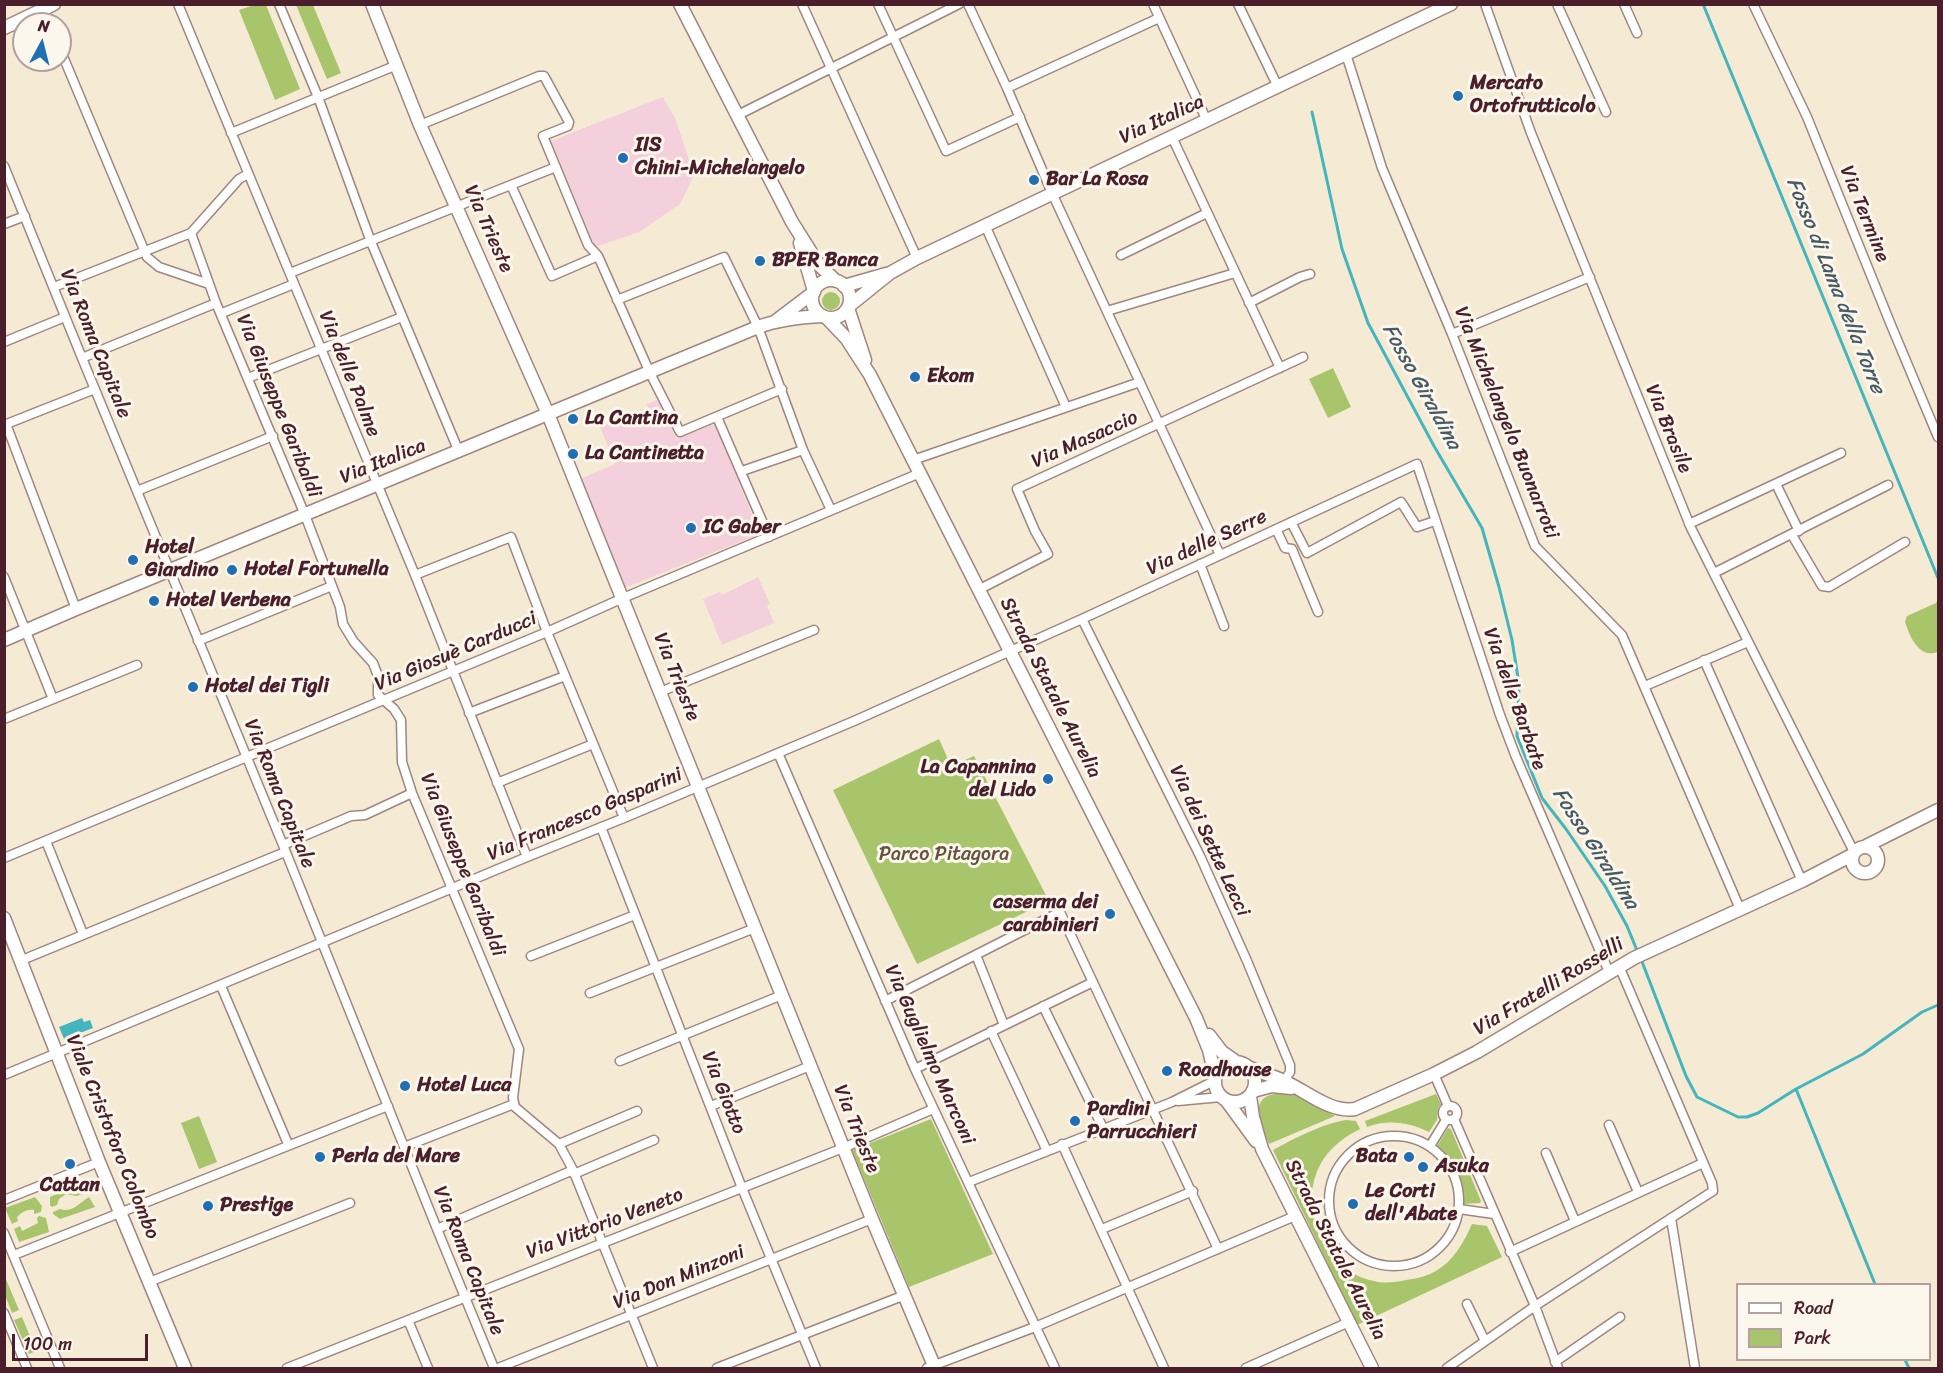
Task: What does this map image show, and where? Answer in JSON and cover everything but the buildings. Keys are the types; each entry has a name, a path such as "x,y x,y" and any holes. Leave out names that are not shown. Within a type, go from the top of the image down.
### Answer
{"main road":[{"name":"Via Trieste","path":"372,4 420,124 548,414 843,1148 905,1295 932,1368"},
{"path":"680,4 792,222 819,265 840,284 849,295 848,307 843,314 835,318 825,317 815,309 812,297 814,292 823,282 840,284"},
{"name":"Via Italica","path":"848,307 890,273 917,258 1451,4"},
{"path":"4,28 46,6"},
{"path":"792,222 809,270 814,292"},
{"name":"Via Italica","path":"840,284 890,273"},
{"name":"Via Italica","path":"776,321 814,292"},
{"name":"Strada Statale Aurelia","path":"848,307 870,375"},
{"name":"Via Italica","path":"4,640 758,327 801,317 825,317"},
{"name":"Strada Statale Aurelia","path":"825,317 846,338 870,375 1196,1018 1209,1050 1215,1078"},
{"path":"1808,878 1938,810"},
{"path":"1808,878 1840,871 1867,873 1875,869 1878,856 1915,822"},
{"path":"1857,851 1873,849 1878,856"},
{"path":"1857,851 1851,863 1858,872"},
{"name":"Via Fratelli Rosselli","path":"1250,1068 1284,1081 1333,1106 1351,1109 1434,1074 1477,1052 1634,958 1808,878"},
{"name":"Viale Cristoforo Colombo","path":"4,918 99,1162 185,1368"},
{"name":"Strada Statale Aurelia","path":"1196,1018 1217,1046 1235,1062"},
{"path":"1235,1062 1245,1064 1250,1068 1255,1079 1251,1094 1238,1102 1223,1099 1216,1089 1215,1078 1223,1065 1235,1062"},
{"name":"Via Fratelli Rosselli","path":"1251,1094 1279,1086 1304,1091"},
{"name":"Strada Statale Aurelia","path":"1251,1094 1253,1117 1262,1149"},
{"name":"Strada Statale Aurelia","path":"1223,1099 1262,1149 1372,1368"}],"street":[{"name":"Via delle Palme","path":"178,4 415,575 527,857"},
{"path":"279,4 318,97 371,242 459,452"},
{"path":"802,4 917,258"},
{"path":"878,4 946,151 1020,117"},
{"path":"738,116 959,4"},
{"path":"968,4 1052,193 1220,555"},
{"path":"1153,4 1207,121"},
{"path":"1238,4 1278,87"},
{"name":"Via Brasile","path":"1485,4 1530,134 1689,524 1857,851"},
{"path":"1557,4 1606,112"},
{"path":"1624,4 1637,33"},
{"name":"Via Termine","path":"1753,4 1807,117 1938,437"},
{"path":"1007,88 1159,18"},
{"name":"Via Michelangelo Buonarroti","path":"1346,54 1382,168 1452,334 1535,546 1622,635 1740,909"},
{"path":"231,134 397,64"},
{"path":"70,72 150,260 159,267 209,284"},
{"path":"420,124 539,76 544,76 569,122 568,126 543,136 588,245 598,256 650,373 680,432 782,389"},
{"path":"1172,136 1280,368"},
{"name":"Via Roma Capitale","path":"4,166 284,848 464,1298 496,1368"},
{"path":"290,273 556,167"},
{"path":"54,287 191,233 239,179 248,174"},
{"path":"512,185 552,276 598,256"},
{"path":"1121,255 1208,213"},
{"path":"4,224 25,216"},
{"path":"985,225 1066,407"},
{"name":"Via Giuseppe Garibaldi","path":"191,233 216,303 305,515 340,607 343,624 354,642 373,663 378,676 378,695 394,709 401,720 402,762 412,793 519,1049 513,1104"},
{"path":"617,300 724,257 758,327 803,450 831,510"},
{"path":"1107,311 1235,273"},
{"path":"1250,303 1310,274"},
{"path":"1452,334 1590,278"},
{"path":"222,313 294,284"},
{"path":"82,358 216,303"},
{"path":"4,342 65,317"},
{"path":"248,378 402,317"},
{"name":"Via Masaccio","path":"978,590 1048,554 1035,531 1017,489 1303,357"},
{"path":"913,460 1140,382"},
{"path":"76,609 5,425 94,389"},
{"path":"717,417 742,471 767,538"},
{"path":"137,491 273,436"},
{"path":"742,471 803,450"},
{"path":"1689,524 1841,453"},
{"name":"Via delle Serre","path":"1011,651 1417,464"},
{"name":"Via delle Barbate","path":"1417,464 1516,757 1712,1183 1713,1191 1671,1218"},
{"name":"Via Giosuè Carducci","path":"4,858 547,632 920,473"},
{"path":"1776,484 1795,533 1822,586 1829,587 1905,542"},
{"path":"1714,573 1888,485"},
{"path":"1291,522 1307,553 1401,502 1417,527 1435,521"},
{"path":"1276,529 1285,548 1292,549 1318,612"},
{"path":"415,575 511,537 547,632 624,818"},
{"path":"1200,564 1224,626"},
{"path":"4,577 53,699"},
{"path":"198,641 332,586"},
{"name":"Via dei Sette Lecci","path":"1082,619 1174,801 1247,961 1290,1065 1290,1072 1284,1081"},
{"path":"660,692 814,630"},
{"path":"1645,686 1748,642"},
{"name":"Via Francesco Gasparini","path":"4,1075 624,818 1011,651"},
{"path":"1704,660 1808,878"},
{"path":"4,718 136,665"},
{"path":"469,713 565,675"},
{"path":"497,783 593,744"},
{"name":"Via Guglielmo Marconi","path":"778,753 933,1109 1055,1368"},
{"path":"22,960 284,848 351,816 365,815 412,793"},
{"name":"Via Giotto","path":"602,827 742,1188 816,1368"},
{"path":"46,841 83,934"},
{"path":"885,1001 1060,912 1218,1249"},
{"path":"531,956 635,915"},
{"path":"590,993 755,928"},
{"path":"976,955 1004,1025"},
{"path":"915,1069 1093,982"},
{"path":"221,986 288,1144"},
{"path":"620,1061 782,995"},
{"path":"1043,1006 1103,1128"},
{"path":"991,1031 1047,1150"},
{"path":"711,1107 810,1066"},
{"path":"1430,1146 1450,1119 1457,1115 1454,1107 1448,1106 1434,1074"},
{"path":"969,1182 1172,1102 1215,1078"},
{"path":"1172,1102 1223,1099"},
{"path":"404,1147 513,1104 523,1116 559,1144 573,1172 653,1368"},
{"path":"14,1255 388,1106"},
{"name":"Via Vittorio Veneto","path":"287,1368 843,1148 933,1109"},
{"path":"559,1144 636,1111"},
{"path":"1450,1119 1535,1306 1557,1365 1620,1317"},
{"path":"1609,1125 1638,1191"},
{"path":"1384,1136 1412,1138 1430,1146 1452,1172 1457,1187 1459,1209 1455,1225 1443,1244 1428,1257 1406,1265 1384,1266 1361,1258 1336,1232 1329,1211 1330,1190 1336,1171 1346,1156 1367,1141 1384,1136"},
{"path":"436,1229 654,1140"},
{"path":"1062,1144 1164,1368"},
{"path":"1546,1153 1575,1221"},
{"path":"4,1200 99,1162"},
{"path":"1510,1252 1703,1162"},
{"path":"1102,1229 1192,1191"},
{"path":"149,1282 350,1203"},
{"path":"1459,1209 1494,1214"},
{"path":"932,1368 1129,1288 1296,1216"},
{"path":"1447,1368 1535,1306 1671,1218 1695,1368"},
{"name":"Via Don Minzoni","path":"496,1368 872,1219"},
{"path":"4,1233 60,1368"},
{"path":"717,1368 905,1295"},
{"path":"1467,1304 1485,1341"},
{"path":"4,1313 27,1368"},
{"path":"408,1320 428,1368"},
{"path":"1246,1368 1348,1322"}],"shaded area":[{"name":"IIS Chini-Michelangelo","path":"663,97 675,118 694,175 680,204 639,232 595,247 551,141"},
{"path":"660,399 676,439 715,424 760,534 624,588 580,479 615,464 600,427 648,408 647,404"},
{"path":"758,577 770,604 767,606 774,623 722,645 703,599 720,592 722,595"}],"green space":[{"path":"254,5 266,5 300,89 275,100 239,10"},
{"path":"296,5 313,5 341,73 327,79"},
{"path":"831,292 837,295 840,301 837,307 831,310 825,307 822,301 825,295"},
{"path":"1333,368 1351,407 1328,418 1309,379"},
{"path":"1938,600 1938,652 1931,653 1921,650 1916,645 1905,622 1907,616"},
{"name":"Parco Pitagora","path":"939,739 951,766 974,756 1049,901 917,964 833,790"},
{"path":"1284,1093 1297,1095 1335,1116 1269,1144 1260,1118 1260,1104 1264,1098"},
{"path":"1436,1094 1441,1104 1438,1108 1437,1120 1429,1132 1398,1123 1383,1123 1367,1127 1365,1121"},
{"path":"199,1116 217,1162 199,1169 181,1123"},
{"path":"931,1119 993,1254 909,1287 852,1150"},
{"path":"1346,1120 1356,1121 1360,1129 1337,1144 1320,1165 1314,1182 1312,1201 1314,1219 1320,1236 1329,1252 1341,1265 1356,1275 1378,1282 1419,1278 1430,1274 1448,1262 1461,1245 1472,1224 1487,1226 1502,1257 1357,1325 1273,1150 1299,1136"},
{"path":"1448,1128 1451,1129 1480,1203 1464,1204 1457,1173 1437,1146"},
{"path":"87,1181 91,1192 76,1196 66,1194 59,1199 57,1205 52,1207 50,1205 50,1197"},
{"path":"35,1197 42,1206 41,1212 34,1214 34,1210 25,1211 17,1217 18,1221 12,1224 5,1208"},
{"path":"89,1197 95,1207 60,1219 53,1214 60,1209 72,1209"},
{"path":"39,1216 46,1218 49,1232 19,1242 14,1229 20,1226 22,1231 38,1223"},
{"path":"5,1277 19,1310 12,1313 5,1295"},
{"path":"22,1317 36,1351 29,1354 14,1320"}],"water":[{"path":"82,1018 84,1022 90,1020 93,1028 64,1039 59,1027"}],"waterway":[{"name":"Fosso di Lama della Torre","path":"1703,4 1938,578"},
{"name":"Fosso Giraldina","path":"1312,112 1342,249 1368,323 1434,446 1482,528 1512,640 1519,684 1517,736 1542,798 1605,886 1627,926 1638,953"},
{"name":"Fosso Giraldina","path":"1641,959 1686,1076 1697,1097 1738,1117 1747,1117 1758,1113 1796,1089 1875,1283"},
{"path":"1796,1089 1863,1054 1922,1012 1938,1005"},
{"name":"Fosso Giraldina","path":"1906,1361 1909,1368"}],"place":[{"name":"Mercato Ortofrutticolo","path":"1458,96"},
{"name":"IIS Chini-Michelangelo","path":"623,158"},
{"name":"Bar La Rosa","path":"1034,180"},
{"name":"BPER Banca","path":"760,261"},
{"name":"Ekom","path":"915,377"},
{"name":"La Cantina","path":"573,419"},
{"name":"La Cantinetta","path":"573,454"},
{"name":"IC Gaber","path":"691,528"},
{"name":"Hotel Giardino","path":"133,560"},
{"name":"Hotel Fortunella","path":"232,570"},
{"name":"Hotel Verbena","path":"154,601"},
{"name":"Hotel dei Tigli","path":"193,687"},
{"name":"La Capannina del Lido","path":"1048,779"},
{"name":"caserma dei carabinieri","path":"1110,914"},
{"name":"Roadhouse","path":"1167,1071"},
{"name":"Hotel Luca","path":"405,1086"},
{"name":"Pardini Parrucchieri","path":"1075,1121"},
{"name":"Perla del Mare","path":"320,1157"},
{"name":"Bata","path":"1409,1157"},
{"name":"Cattan","path":"70,1164"},
{"name":"Asuka","path":"1423,1167"},
{"name":"Le Corti dell'Abate","path":"1353,1204"},
{"name":"Prestige","path":"208,1206"}]}
